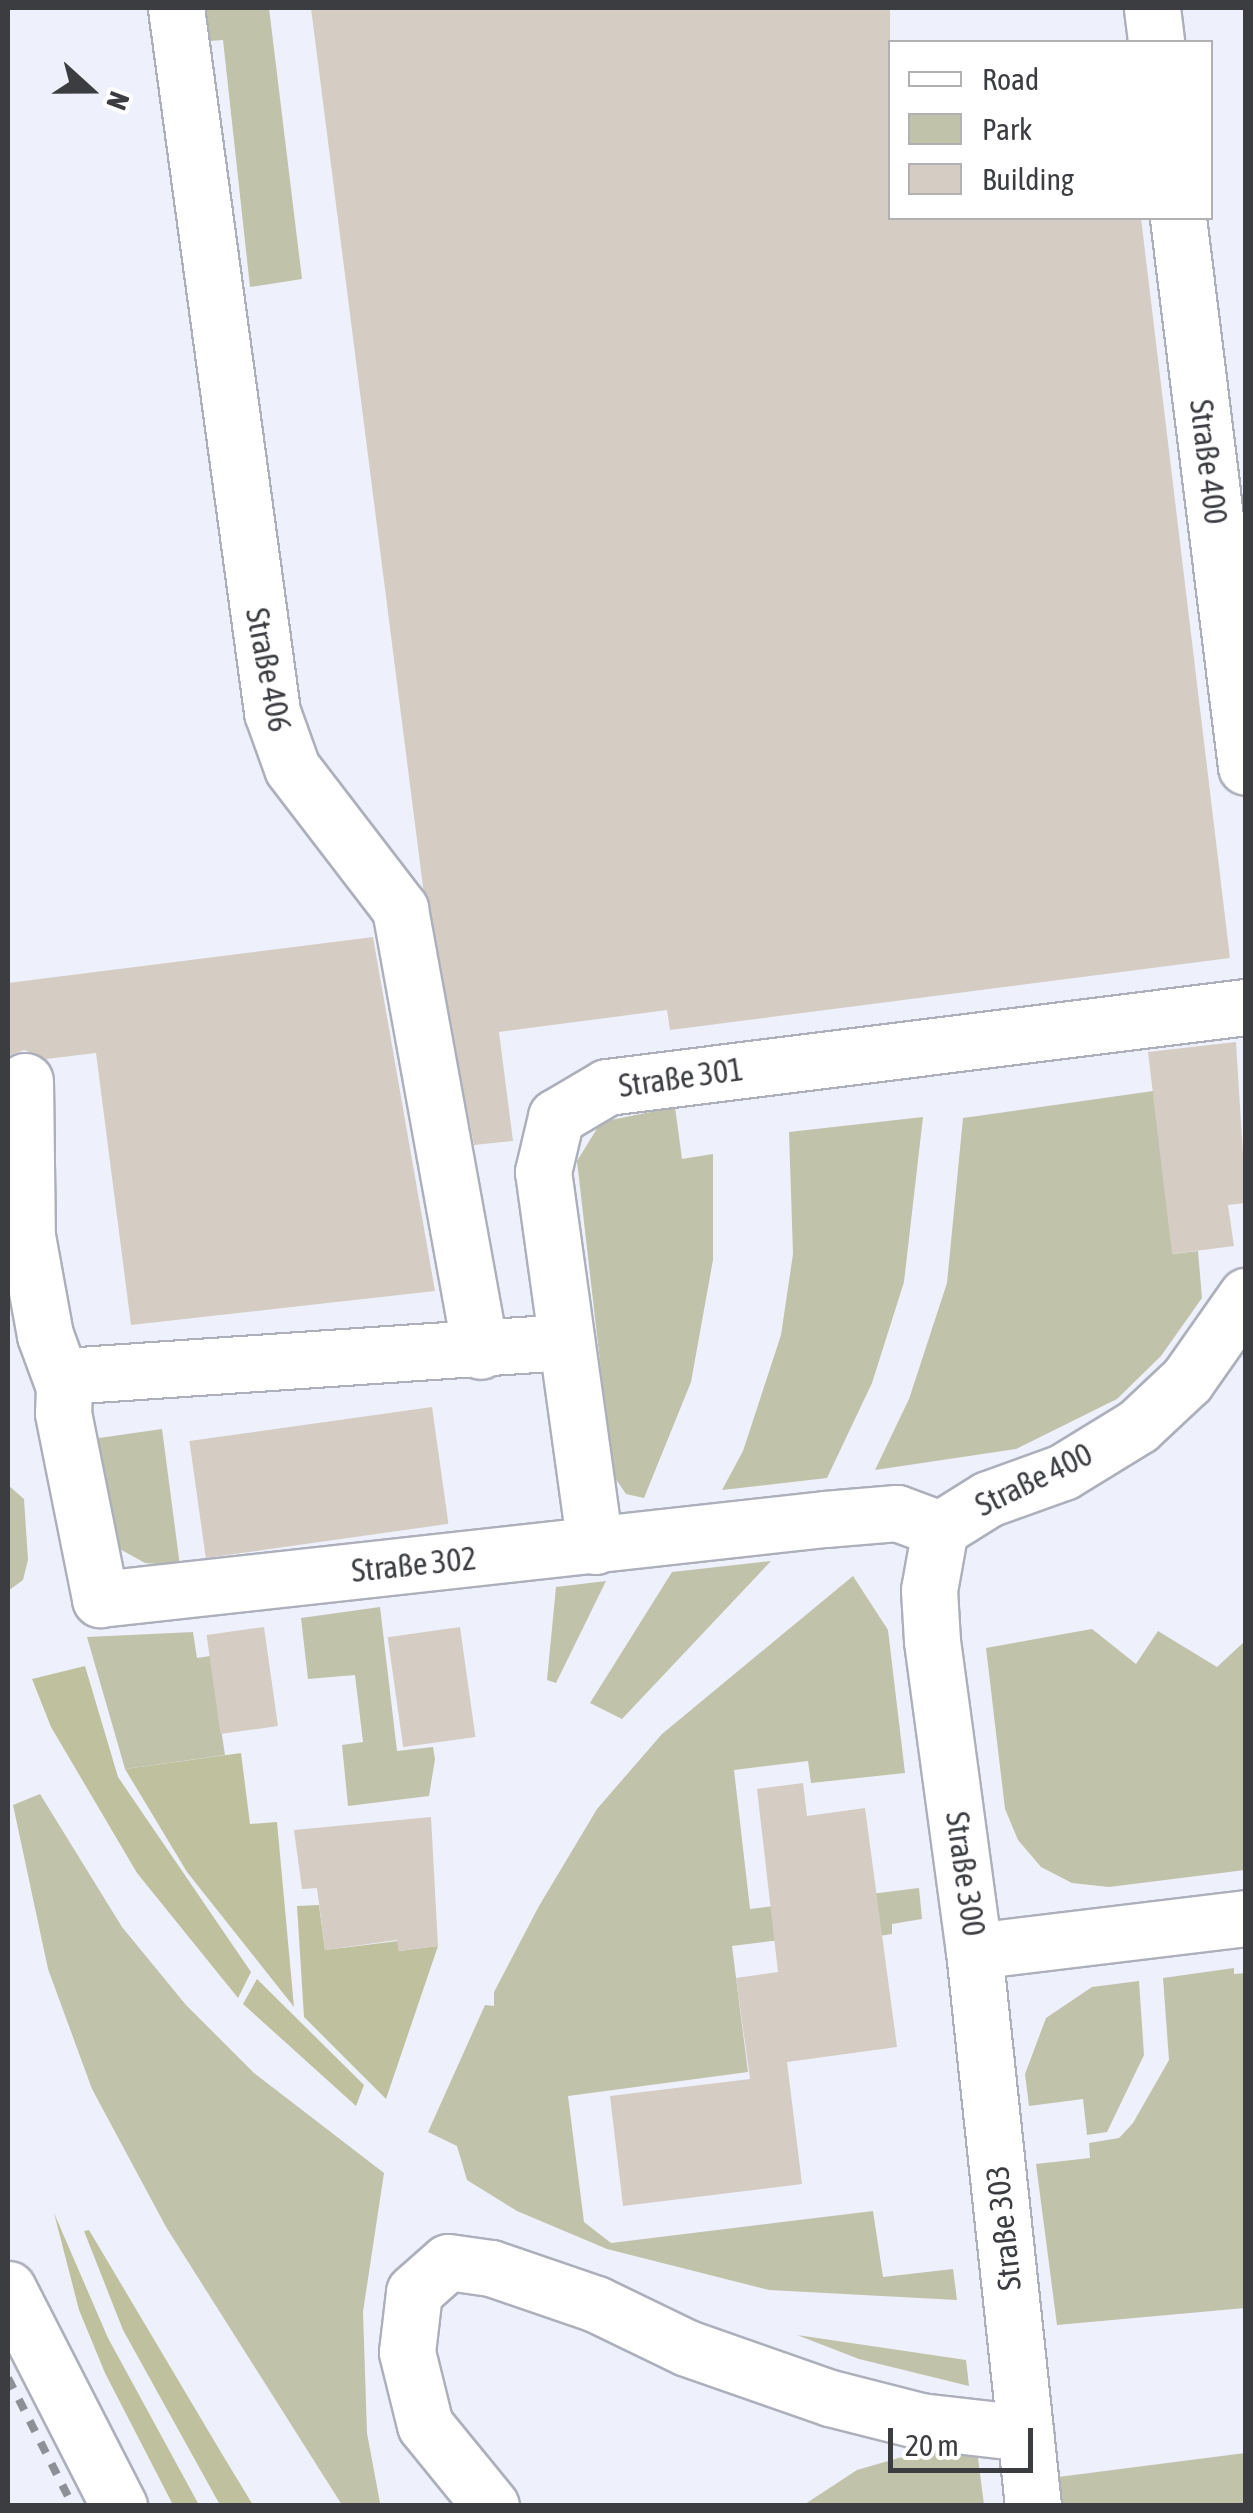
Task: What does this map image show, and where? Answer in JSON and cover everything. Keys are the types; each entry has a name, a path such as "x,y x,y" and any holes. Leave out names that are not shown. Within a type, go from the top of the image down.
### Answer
{"street":[{"name":"Straße 406","path":"176,8 272,712 292,768 400,909 480,1351"},
{"path":"1152,8 1156,40"},
{"name":"Straße 400","path":"1178,220 1246,767"},
{"name":"Straße 301","path":"595,1546 562,1342 543,1172 556,1117 608,1087 1246,1007"},
{"path":"25,1082 27,1236 46,1335 64,1387 80,1375 480,1351 562,1342"},
{"name":"Straße 400","path":"940,1528 988,1499 1063,1472 1138,1426 1187,1380 1246,1296"},
{"name":"Straße 302","path":"64,1387 62,1413 100,1599 897,1513 940,1528"},
{"name":"Straße 300","path":"940,1528 929,1590 932,1641 974,1951 1246,1918"},
{"name":"Straße 303","path":"974,1951 1033,2506"},
{"path":"491,2506 425,2425 406,2352 414,2292 448,2262 491,2268 596,2304 687,2348 830,2398 920,2421 1026,2433"},
{"path":"8,2289 119,2506"}],"green space":[{"path":"192,8 269,8 302,279 250,287 223,40 196,42"},
{"path":"1153,1091 1173,1254 1198,1251 1202,1298 1161,1356 1117,1399 1016,1449 875,1470 909,1399 947,1283 963,1118"},
{"path":"675,1107 682,1159 713,1154 713,1260 691,1382 644,1498 626,1494 613,1475 577,1161 601,1122"},
{"path":"923,1117 904,1282 872,1383 827,1478 722,1490 743,1451 781,1335 793,1254 789,1132"},
{"path":"162,1429 180,1566 145,1563 118,1548 78,1441"},
{"path":"8,1485 24,1499 28,1560 23,1580 8,1591"},
{"path":"771,1561 622,1719 590,1703 672,1572"},
{"path":"853,1576 888,1630 905,1773 811,1783 808,1761 734,1770 750,1909 919,1888 922,1919 892,1924 892,1934 846,1941 844,1932 732,1946 748,2072 568,2096 584,2222 611,2243 873,2211 883,2277 953,2269 957,2300 769,2290 607,2249 517,2211 467,2180 457,2146 428,2132 485,2005 494,2006 494,1992 597,1809 662,1734"},
{"path":"606,1581 556,1683 547,1680 556,1587"},
{"path":"380,1607 397,1751 433,1747 435,1759 429,1796 348,1806 342,1745 363,1742 355,1675 308,1679 301,1618"},
{"path":"1092,1629 1136,1664 1158,1631 1217,1667 1245,1641 1245,1870 1109,1887 1072,1883 1041,1867 1018,1840 1005,1809 986,1648"},
{"path":"193,1632 197,1658 210,1656 225,1755 125,1769 87,1637"},
{"path":"85,1666 118,1777 251,1972 238,1998 137,1873 51,1727 32,1679"},
{"path":"241,1753 250,1824 277,1822 294,2007 187,1872 125,1769"},
{"path":"40,1794 122,1927 186,2005 254,2073 384,2173 363,2312 367,2433 380,2503 342,2505 166,2227 92,2089 48,1969 13,1805"},
{"path":"319,1905 325,1950 398,1941 399,1951 438,1946 386,2099 304,2017 297,1906"},
{"path":"1234,1968 1234,1974 1246,1973 1245,2308 1057,2325 1036,2164 1090,2158 1089,2143 1119,2138 1133,2123 1169,2060 1163,1978"},
{"path":"257,1979 364,2085 356,2106 243,2004"},
{"path":"1139,1981 1144,2055 1107,2132 1087,2135 1083,2099 1029,2106 1025,2074 1046,2018 1092,1987"},
{"path":"54,2213 108,2338 199,2505 173,2505 105,2373 79,2310"},
{"path":"89,2230 253,2505 220,2505 123,2330 84,2231"},
{"path":"797,2335 966,2360 969,2386 859,2359"},
{"path":"940,2446 978,2458 984,2505 802,2506 857,2470"},
{"path":"1245,2453 1245,2505 1056,2506 1058,2477"}],"building":[{"path":"311,8 890,8 888,220 1141,220 1230,958 670,1030 667,1010 499,1032 513,1141 474,1145 423,887"},
{"path":"373,937 435,1291 131,1325 96,1053 46,1059 24,1050 8,1056 8,983"},
{"path":"1236,1042 1246,1203 1228,1205 1234,1246 1172,1254 1148,1052"},
{"path":"432,1407 448,1524 206,1558 189,1441"},
{"path":"264,1627 278,1726 220,1734 207,1635"},
{"path":"460,1627 475,1737 403,1747 388,1637"},
{"path":"803,1783 807,1816 865,1808 897,2047 787,2062 802,2184 623,2206 610,2096 750,2079 736,1978 778,1972 757,1789"},
{"path":"431,1817 438,1946 399,1951 397,1940 325,1950 317,1888 302,1889 294,1830"}],"railway":[{"path":"8,2378 73,2506"}]}
